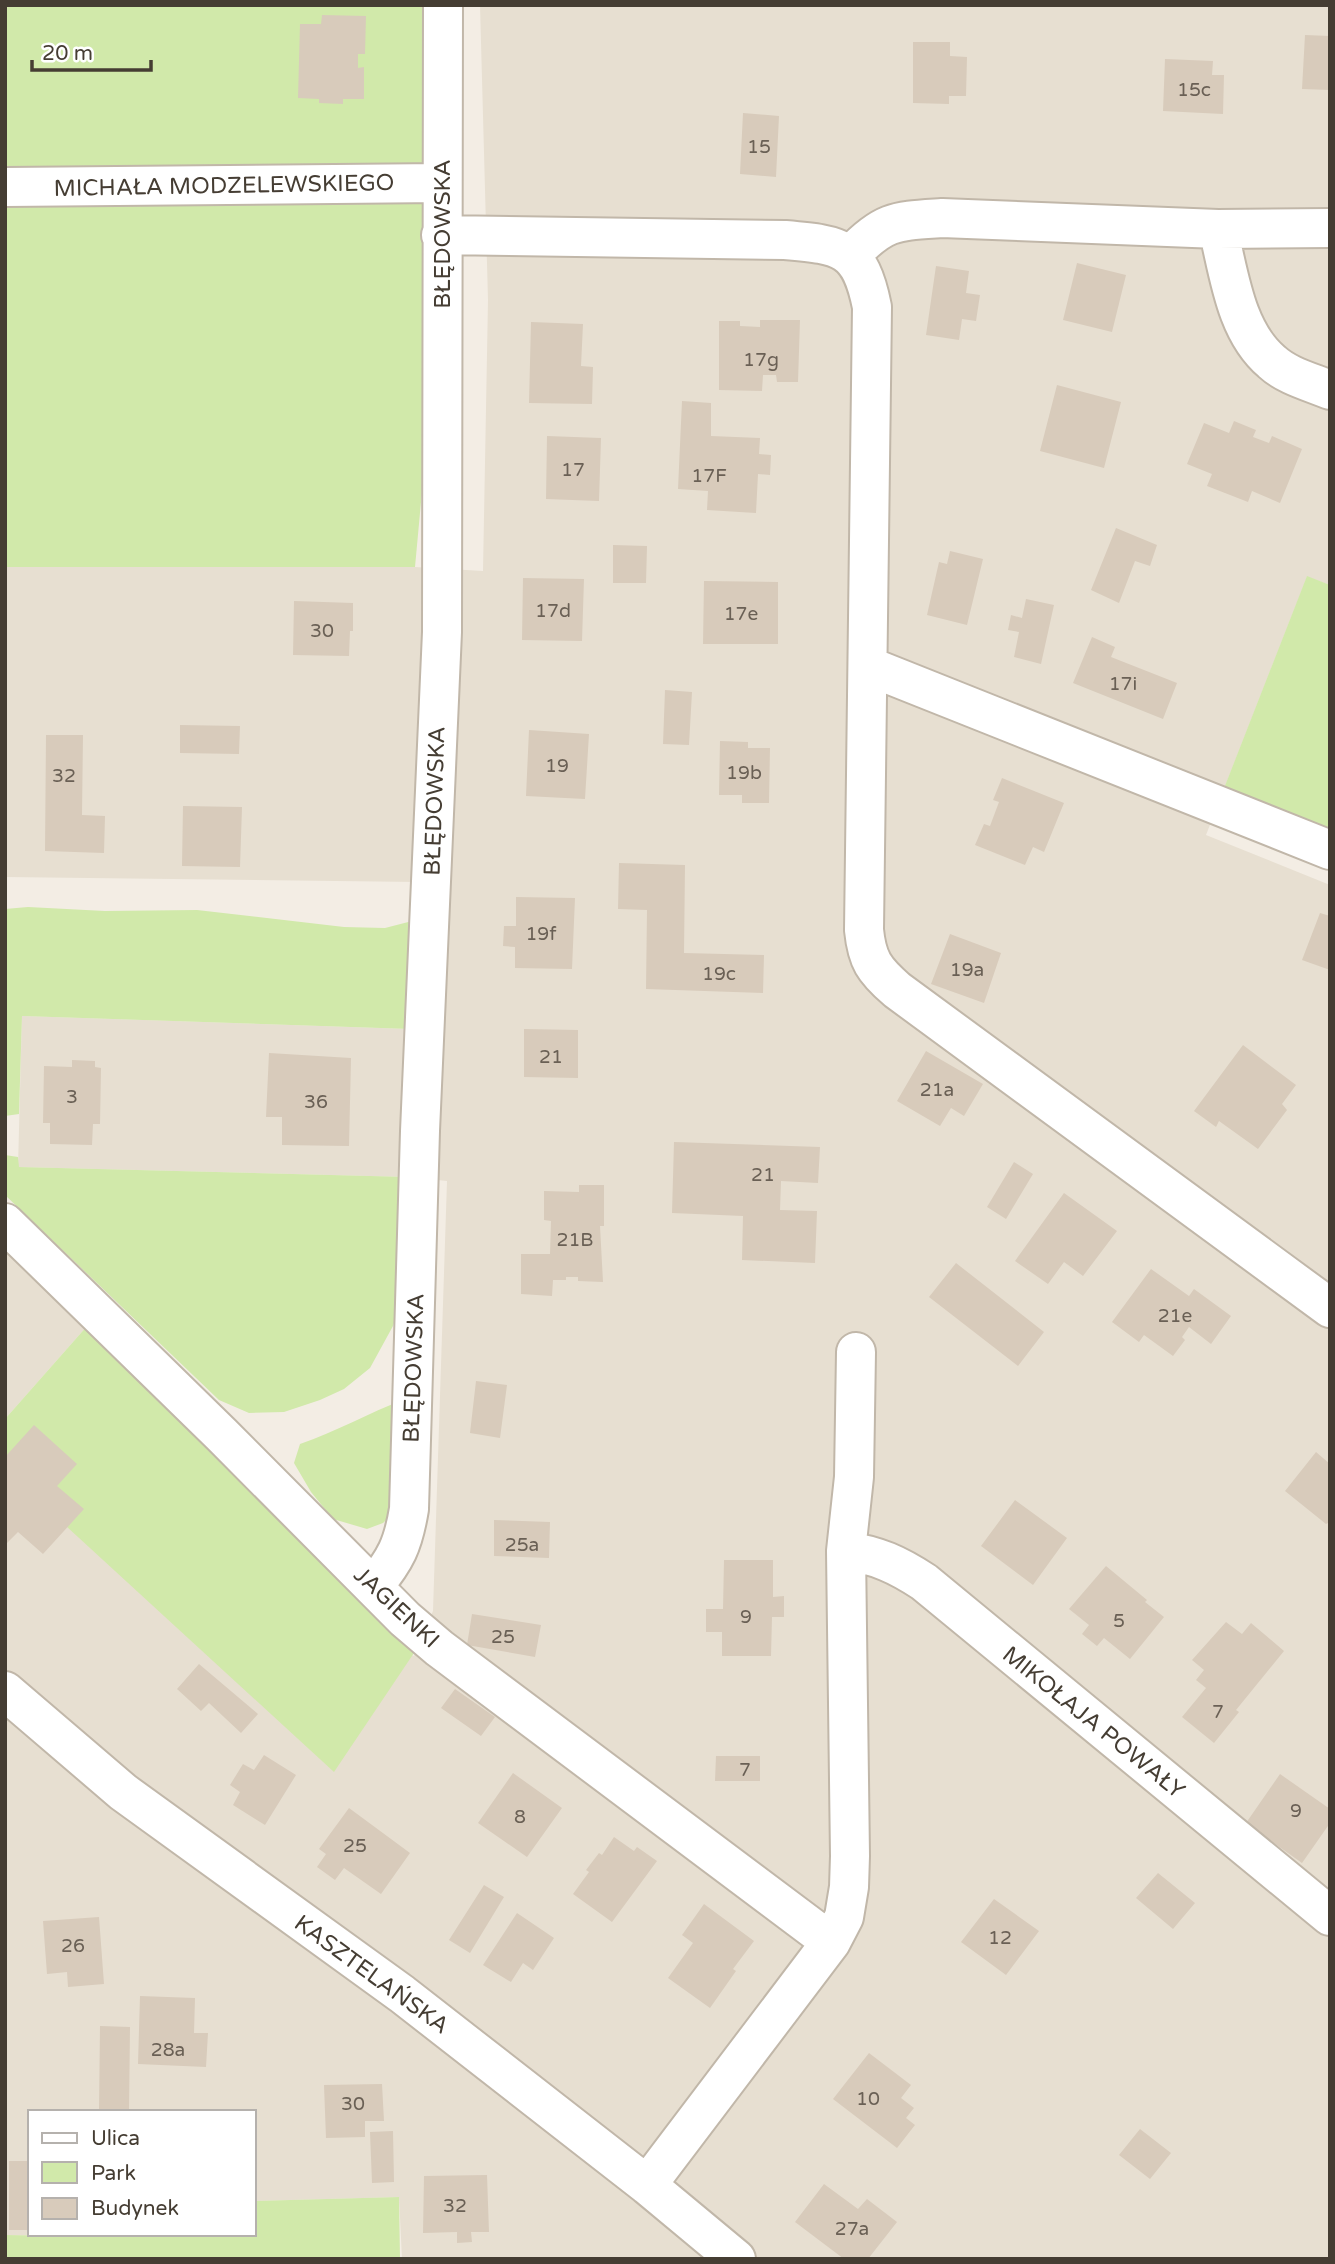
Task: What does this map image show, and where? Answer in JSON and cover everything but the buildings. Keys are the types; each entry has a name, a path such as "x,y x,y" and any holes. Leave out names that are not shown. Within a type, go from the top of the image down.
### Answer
{"street":[{"name":"BŁĘDOWSKA","path":"373,1587 391,1565 404,1540 409,1509 420,1131 442,632 443,5"},
{"name":"MICHAŁA MODZELEWSKIEGO","path":"5,187 442,183"},
{"path":"851,255 883,226 908,220 942,218 1219,229 1330,228"},
{"path":"1219,229 1242,321 1255,344 1272,363 1330,390"},
{"path":"442,234 785,240 821,243 851,255 866,279 872,307 864,930 866,952 878,973 897,990 1330,1308"},
{"path":"869,666 1330,850"},
{"name":"JAGIENKI","path":"5,1223 222,1434 405,1619 439,1648 831,1942"},
{"path":"647,2185 831,1942 844,1917 849,1886 846,1551 854,1477 856,1352"},
{"name":"MIKOŁAJA POWAŁY","path":"846,1551 870,1554 894,1563 924,1582 1330,1916"},
{"name":"KASZTELAŃSKA","path":"5,1691 123,1792 402,1994 647,2185 736,2259"}],"shaded area":[{"path":"480,5 1330,5 1330,585 1307,577 1206,835 1330,885 1330,2259 402,2259 399,2197 256,2201 256,2110 28,2110 28,2235 5,2235 5,1470 414,1656 433,1611 447,1181 409,1177 18,1167 22,1016 409,1029 418,882 5,877 5,567 415,567 483,571 488,300"},
{"path":"5,1251 88,1325 5,1419"},
{"path":"72,2236 138,2236 138,2237"}],"green space":[{"path":"5,5 429,5 432,383 415,567 5,567"},
{"path":"1307,576 1330,585 1330,840 1221,796"},
{"path":"28,907 105,911 197,910 344,927 385,928 416,920 410,1029 22,1016 19,1114 5,1116 5,909"},
{"path":"5,1155 18,1157 19,1167 409,1177 406,1288 393,1326 370,1368 344,1389 320,1400 284,1412 249,1413 219,1400 5,1195"},
{"path":"88,1325 418,1647 334,1772 5,1470 5,1419"},
{"path":"405,1399 401,1506 383,1523 367,1529 333,1519 311,1492 294,1463 300,1444"},
{"path":"399,2197 400,2259 5,2259 5,2235 256,2236 256,2201"}]}
